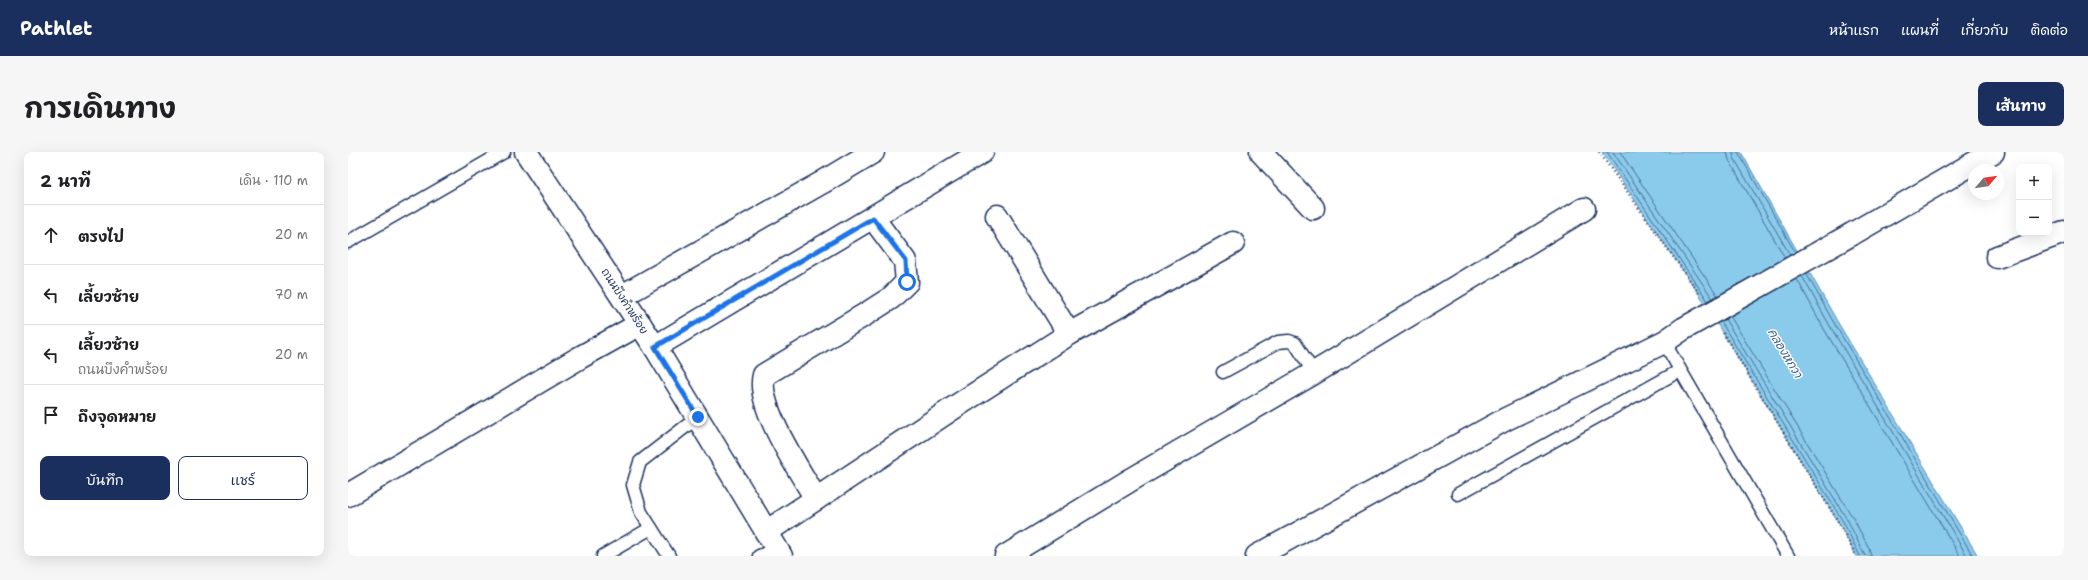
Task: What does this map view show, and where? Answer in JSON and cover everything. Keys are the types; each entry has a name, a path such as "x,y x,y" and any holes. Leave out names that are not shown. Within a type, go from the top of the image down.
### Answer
{"street":[{"name":"ถนนบึงคำพร้อย","path":"526,152 655,347 698,417 771,548"},
{"path":"622,296 873,152"},
{"path":"655,347 982,152"},
{"path":"1261,152 1313,208"},
{"path":"1257,556 1281,550 1506,419 1664,342 1683,329 1994,152"},
{"path":"1006,556 1129,481 1314,373 1552,227 1584,209"},
{"path":"997,216 1069,334"},
{"path":"816,499 771,418 762,394 762,382 764,375 891,298 907,282 906,261 873,218"},
{"path":"1997,256 2064,232"},
{"path":"771,548 816,499 1069,334 1233,243"},
{"path":"348,495 579,358 640,324"}],"lane":[{"path":"348,242 504,152"},
{"path":"1223,372 1278,342 1289,341 1295,343 1314,373"},
{"path":"1664,342 1679,371 1788,556"},
{"path":"1458,494 1679,371"},
{"path":"669,556 641,512 633,485 640,462 698,417"},
{"path":"603,556 651,528"}],"path":[{"path":"1600,152 1699,294"},
{"path":"1720,328 1840,525 1856,556"}],"water":[{"name":"คลองหกวา","path":"1602,152 1741,152 1837,321 1978,556 1856,556 1840,525 1699,294"}],"route":[{"path":"698,417 655,347 873,218 906,261 908,271 907,282"}]}
